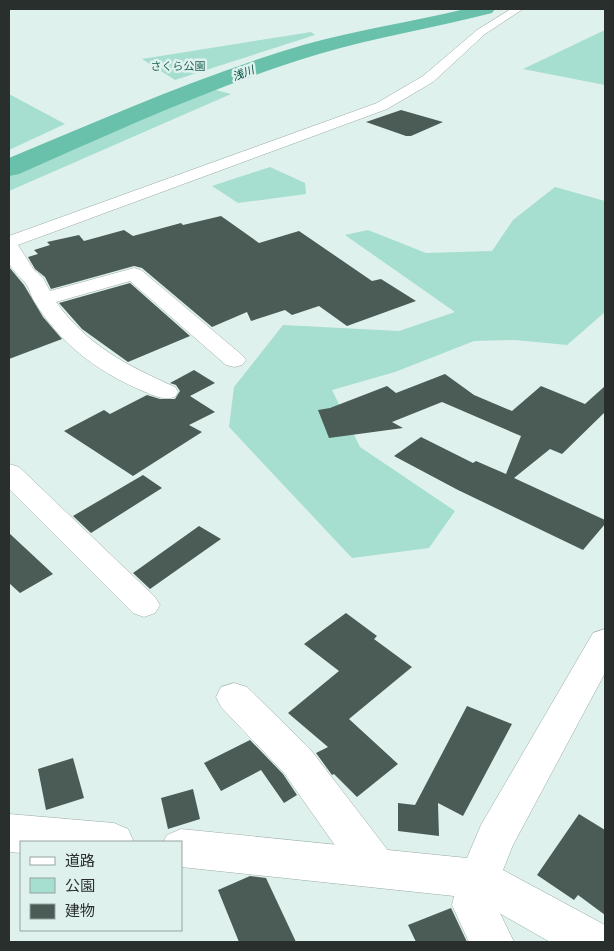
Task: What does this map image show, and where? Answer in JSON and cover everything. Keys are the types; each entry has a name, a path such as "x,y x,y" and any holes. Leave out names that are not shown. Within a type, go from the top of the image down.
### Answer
{"street":[{"path":"9,242 382,106 428,78 481,32 518,9"},
{"path":"9,246 18,278 36,282 43,299 58,320 86,349 130,376 166,392"},
{"path":"43,299 134,274 234,360"},
{"path":"9,473 144,605"},
{"path":"492,942 473,906 479,879 495,838 605,642"},
{"path":"234,697 297,761 375,866"},
{"path":"9,833 102,841"},
{"path":"182,848 375,866 479,879 593,942"}],"green space":[{"path":"605,30 605,85 523,69"},
{"name":"さくら公園","path":"311,32 315,35 175,80 142,59"},
{"path":"212,89 231,94 9,191 9,173"},
{"path":"9,94 65,124 9,150"},
{"path":"270,167 305,183 306,194 238,203 212,186"},
{"path":"555,187 605,201 605,312 567,345 515,340 474,341 395,372 332,390 360,447 455,511 429,548 352,558 229,427 234,387 283,325 399,331 455,312 345,235 368,230 426,253 492,251 513,220"}],"building":[{"path":"401,110 443,122 411,136 406,136 366,122"},
{"path":"221,216 259,243 299,231 372,281 381,279 416,301 347,326 319,306 292,315 285,310 251,321 247,312 212,327 142,268 134,266 51,289 45,277 35,269 28,257 38,254 34,250 50,245 47,242 79,235 84,241 124,230 133,236 181,223 183,225"},
{"path":"9,267 24,285 43,317 62,339 9,359"},
{"path":"130,283 190,336 128,362 82,329 59,303"},
{"path":"194,370 215,383 190,396 215,412 189,425 202,432 133,476 64,431 104,410 110,414 147,395 160,399 175,399 180,391 176,385 170,383"},
{"path":"445,374 474,395 512,411 541,386 585,404 605,386 605,412 562,454 550,449 514,478 605,520 605,524 583,550 458,490 394,456 421,437 473,463 476,461 506,474 521,436 442,402 392,422 403,428 329,438 318,410 330,408 387,386 396,393"},
{"path":"143,475 162,488 91,533 73,516"},
{"path":"199,526 221,539 150,589 133,573"},
{"path":"9,533 53,574 20,593 9,583"},
{"path":"346,613 377,636 374,639 412,667 349,719 398,764 357,797 334,774 332,775 316,753 328,747 288,713 339,671 304,644"},
{"path":"467,706 512,724 463,816 438,803 439,836 398,831 398,803 415,805"},
{"path":"250,740 283,774 297,795 284,803 261,770 221,791 204,763"},
{"path":"73,758 84,798 46,810 38,769"},
{"path":"193,789 200,819 168,829 161,798"},
{"path":"579,814 605,830 605,915 578,895 574,900 537,875"},
{"path":"250,876 266,878 296,942 239,942 218,890"},
{"path":"451,908 467,942 416,942 408,925"}],"waterway":[{"name":"浅川","path":"9,168 158,105 233,76 309,50 375,33 486,9"}]}
